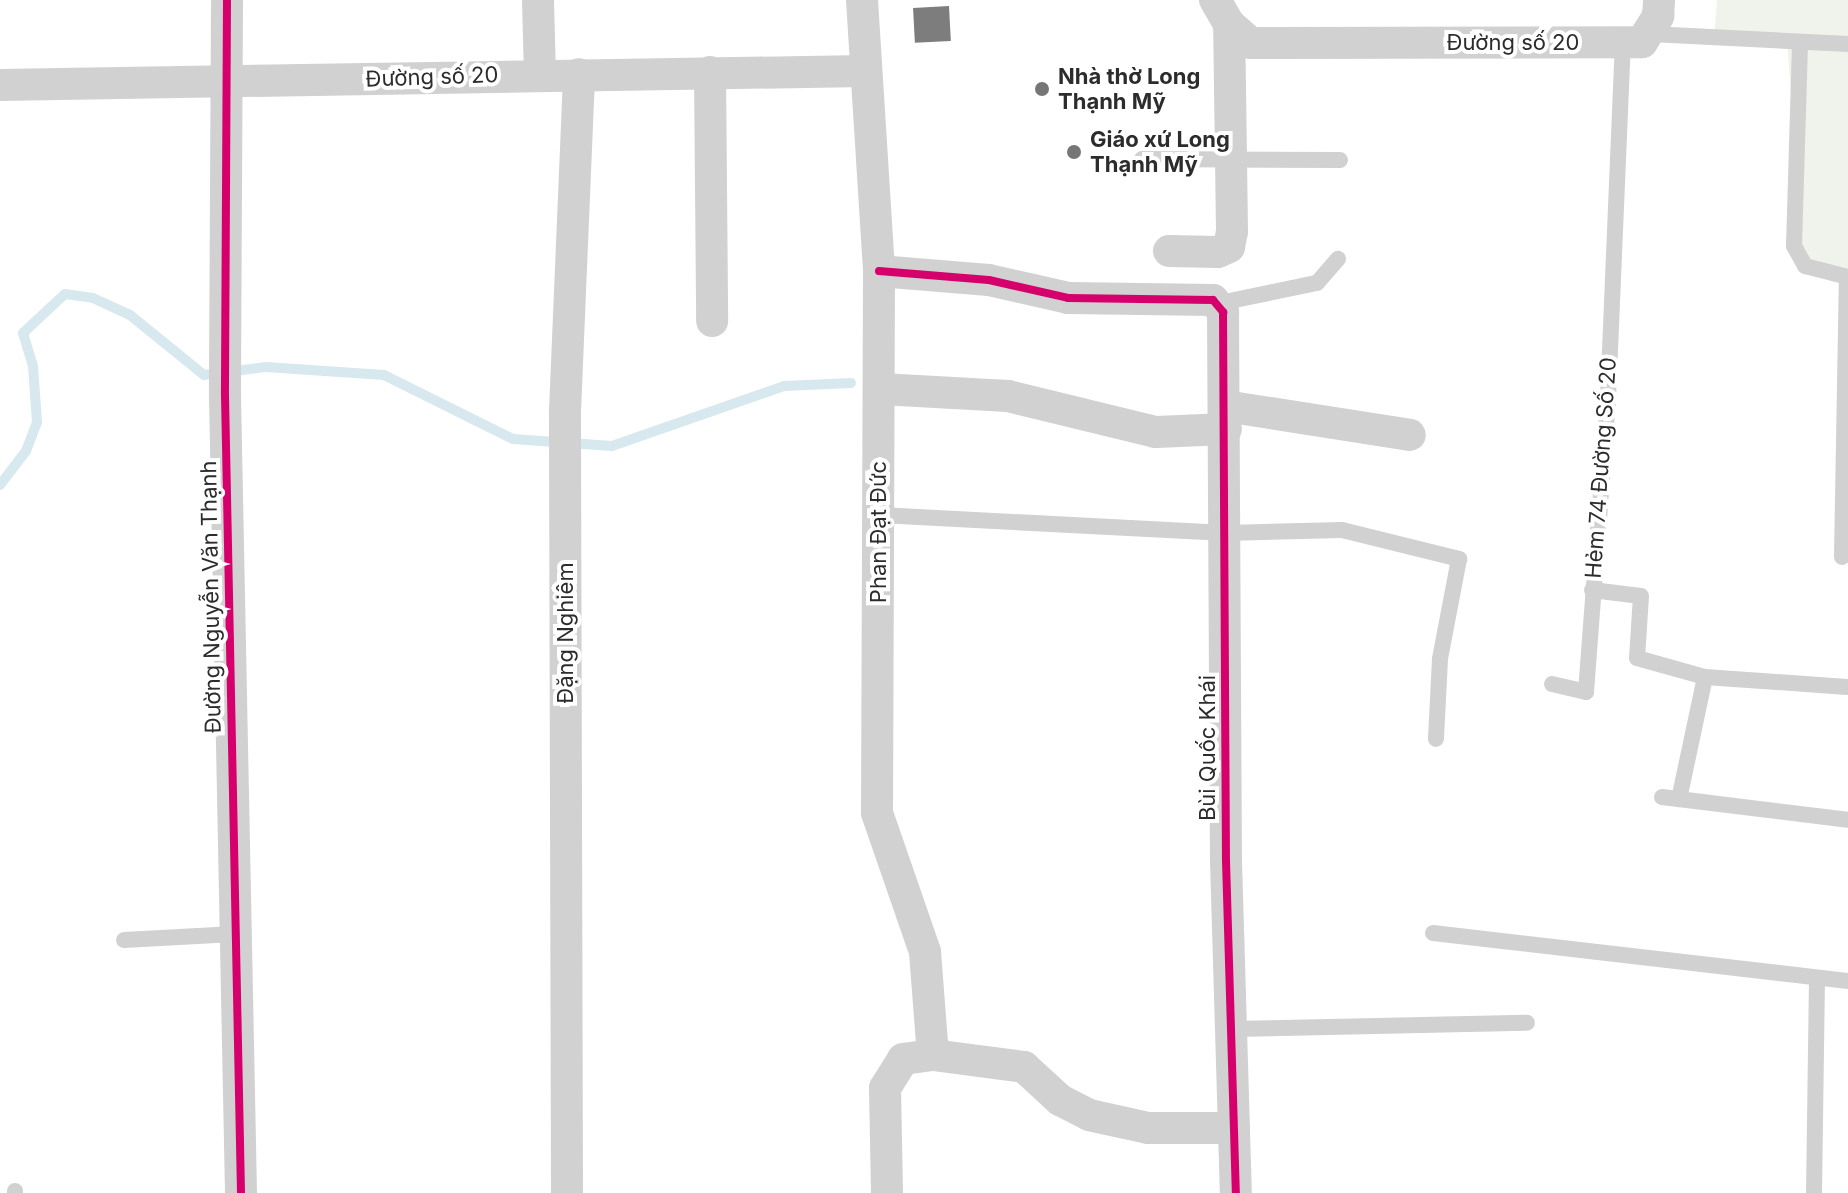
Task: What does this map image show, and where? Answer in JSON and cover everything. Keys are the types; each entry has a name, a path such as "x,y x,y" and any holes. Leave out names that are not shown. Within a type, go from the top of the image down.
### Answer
{"street":[{"name":"Đường Nguyễn Văn Thạnh","path":"227,0 228,351 225,396 241,1193"},
{"path":"538,0 540,74"},
{"name":"Phan Đạt Đức","path":"862,0 879,271 881,391 877,813 925,952 933,1055"},
{"path":"1637,38 1659,0"},
{"name":"Đường số 20","path":"1222,12 1251,43 1637,38"},
{"path":"1169,251 1229,247 1222,12"},
{"name":"Đường số 20","path":"0,85 865,71"},
{"path":"710,72 712,321"},
{"name":"Đặng Nghiêm","path":"567,1193 565,411 579,74"},
{"path":"879,271 989,280 1068,298 1220,303"},
{"name":"Bùi Quốc Khái","path":"1220,303 1226,418 1231,1029 1236,1193"},
{"path":"881,391 1008,396 1156,432 1226,418 1410,435"},
{"path":"887,1193 885,1088 903,1059 933,1055 1024,1067 1060,1100 1089,1115 1148,1128 1234,1128"}],"lane":[{"name":"Đường số 20","path":"1637,38 1848,44"},
{"name":"Hẻm 74 Đường Số 20","path":"1637,38 1592,590 1641,596 1637,658 1705,677"},
{"path":"1800,44 1794,246 1805,266 1848,277 1847,455 1842,557"},
{"path":"1142,159 1340,160"},
{"path":"1220,303 1317,283 1338,259"},
{"path":"880,515 1226,533 1342,530 1459,559 1440,659 1436,739"},
{"path":"1552,684 1586,692 1592,590"},
{"path":"1847,687 1705,677 1670,798 1848,820"},
{"path":"1433,933 1848,981"},
{"path":"124,940 235,934"},
{"path":"1814,1193 1817,978"},
{"path":"1231,1029 1527,1023"}],"shaded area":[{"path":"1717,0 1848,0 1848,283 1833,282 1802,261 1787,37 1714,38"}],"building":[{"path":"949,6 951,41 915,43 913,8"}],"waterway":[{"path":"0,485 26,451 37,422 33,366 23,333 65,294 93,298 130,315 204,375 266,367 384,375 513,439 612,446 784,386 851,383"}],"cycle path":[{"path":"227,0 225,396 241,1193"},
{"path":"879,271 989,280 1068,298 1213,300 1223,312 1226,861 1236,1193"}],"place":[{"name":"Nhà thờ Long Thạnh Mỹ","path":"1042,89"},
{"name":"Giáo xứ Long Thạnh Mỹ","path":"1074,152"}]}
